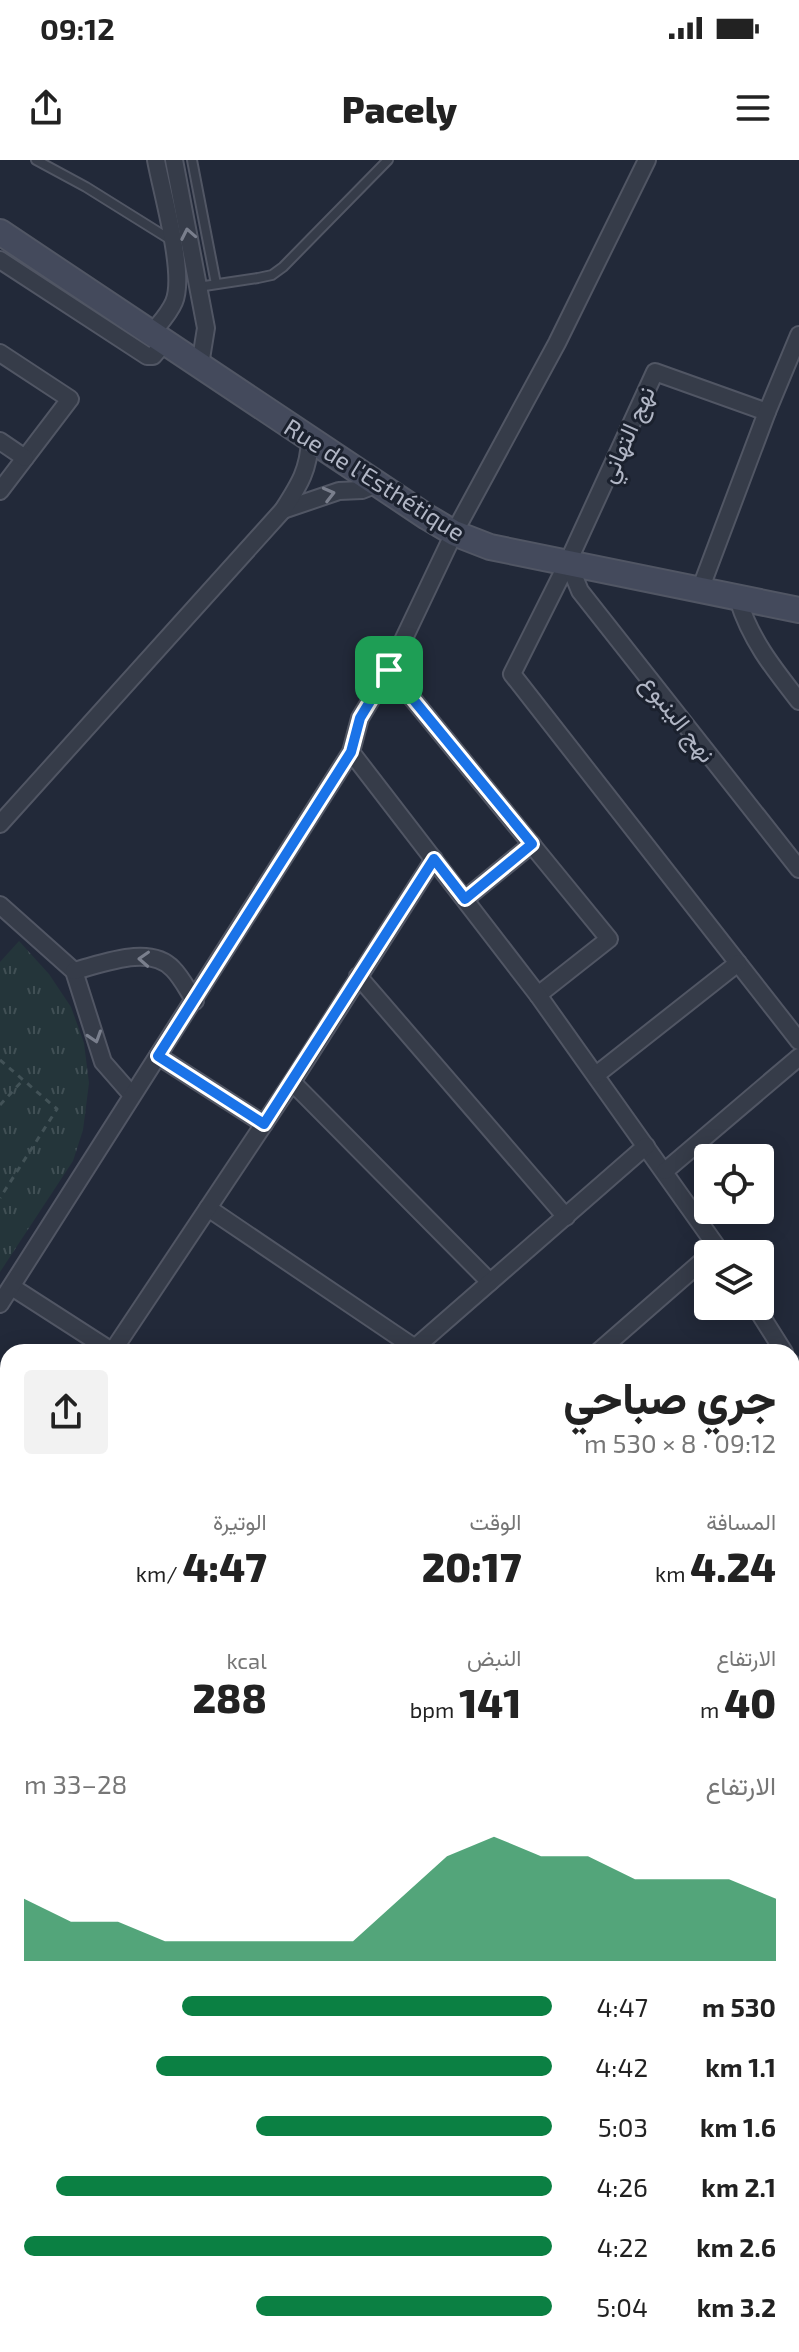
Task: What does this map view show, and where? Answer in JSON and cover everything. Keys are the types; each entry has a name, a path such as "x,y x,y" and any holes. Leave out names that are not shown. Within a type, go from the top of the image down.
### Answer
{"street":[{"path":"0,260 147,356 153,356 178,286 156,160"},
{"path":"174,160 206,328 200,365"},
{"path":"0,1304 351,752 360,718 389,670 454,533 557,343 647,160"},
{"name":"Rue de l'Esthétique","path":"0,232 454,533 490,547 799,610"},
{"path":"700,590 799,335"},
{"path":"0,353 70,399 0,491"},
{"name":"نهج التهاني","path":"568,562 655,372 767,412"},
{"path":"0,824 283,510 309,462 310,439"},
{"path":"0,441 25,458"},
{"path":"283,510 339,491 362,490 377,484"},
{"path":"568,562 512,674 799,1041"},
{"name":"نهج الينبوع","path":"568,562 580,591 799,869"},
{"path":"738,599 746,625 765,658 799,701"},
{"path":"389,670 609,939 538,995"},
{"path":"351,752 538,995 665,1171 706,1240"},
{"path":"465,899 532,844"},
{"path":"117,1344 292,1082 434,859"},
{"path":"0,905 74,971 103,1062 131,1094"},
{"path":"74,971 140,957 161,960 173,968 195,1001"},
{"path":"596,1075 738,963"},
{"path":"358,976 566,1217"},
{"path":"158,1056 264,1124"},
{"path":"665,1171 799,1057"},
{"path":"292,1082 490,1282"},
{"path":"419,1344 646,1146"},
{"path":"208,1208 403,1344"},
{"path":"607,1344 694,1270"},
{"path":"12,1287 100,1344"},
{"path":"762,1320 775,1344"}],"lane":[{"path":"36,160 171,240"},
{"path":"192,160 216,284"},
{"path":"198,287 272,275 388,160"}],"path":[{"path":"0,1060 57,1109 0,1198"},
{"path":"0,1105 23,1080"}],"green space":[{"path":"19,941 49,974 71,1007 84,1043 89,1083 83,1130 73,1161 0,1272 0,962"}],"route":[{"path":"389,670 532,844 465,899 434,859 264,1124 158,1056 351,752 360,718 389,670"}]}
